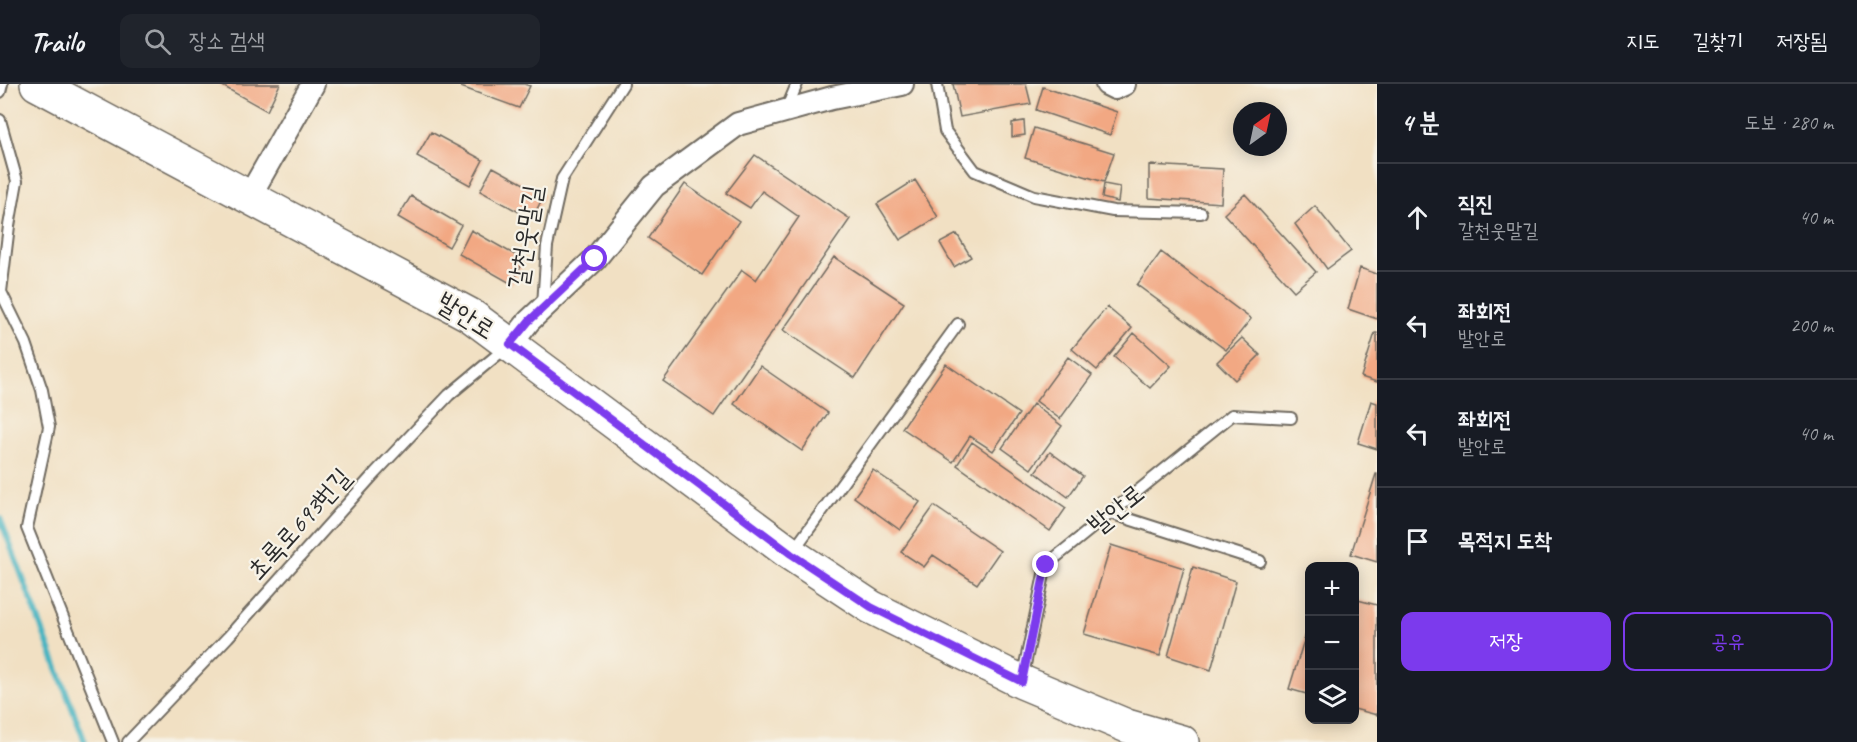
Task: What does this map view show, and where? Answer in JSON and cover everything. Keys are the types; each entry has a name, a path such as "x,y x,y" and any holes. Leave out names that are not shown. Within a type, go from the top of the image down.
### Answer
{"main road":[{"name":"발안로","path":"37,84 470,315 791,554 871,607 1022,682 1127,726 1146,737 1182,742"}],"street":[{"path":"249,197 313,84"},
{"name":"갈천웃말길","path":"510,344 529,321 595,259 654,186 738,124 832,98 902,84"},
{"path":"1107,84 1115,88 1124,84"}],"lane":[{"path":"0,92 2,84"},
{"name":"갈천웃말길","path":"543,308 547,246 562,179 622,84"},
{"path":"786,111 797,84"},
{"path":"937,84 945,131 975,171 1034,196 1113,211 1200,213"},
{"path":"0,120 17,181 1,292 26,343 42,390 49,427 27,528 113,742"},
{"path":"791,554 958,324"},
{"name":"초록로693번길","path":"128,742 228,637 448,395 510,344"},
{"name":"발안로","path":"1022,682 1046,565 1232,415 1291,418"},
{"path":"1110,513 1260,561"}],"building":[{"path":"219,84 280,84 267,111"},
{"path":"462,84 524,84 530,86 519,108 461,87"},
{"path":"953,84 1026,84 1031,104 960,117"},
{"path":"1043,87 1117,112 1110,135 1036,110"},
{"path":"1024,121 1025,135 1012,137 1012,123"},
{"path":"1034,128 1114,153 1104,182 1025,158"},
{"path":"431,132 483,160 470,185 417,156"},
{"path":"755,155 850,219 714,416 663,381 742,270 756,280 799,217 762,191 750,208 726,193"},
{"path":"1149,165 1223,169 1221,203 1149,198"},
{"path":"493,167 544,195 532,219 480,191"},
{"path":"915,180 938,217 900,240 877,204"},
{"path":"685,184 739,221 702,275 648,238"},
{"path":"1104,184 1120,187 1118,202 1102,198"},
{"path":"1245,194 1316,272 1294,291 1224,214"},
{"path":"411,196 461,225 449,247 398,217"},
{"path":"1315,206 1351,251 1327,269 1295,224"},
{"path":"471,230 524,260 512,284 459,254"},
{"path":"957,234 971,257 954,267 940,243"},
{"path":"1161,252 1251,319 1226,350 1137,285"},
{"path":"834,257 904,303 855,378 783,330"},
{"path":"1360,268 1377,274 1377,319 1348,309"},
{"path":"1107,307 1132,328 1097,370 1072,349"},
{"path":"1134,333 1171,366 1150,388 1114,357"},
{"path":"1375,333 1377,333 1377,382 1361,377"},
{"path":"1242,338 1260,355 1235,380 1217,362"},
{"path":"1068,357 1092,375 1060,419 1036,401"},
{"path":"946,364 1019,414 993,451 970,436 953,462 902,428"},
{"path":"760,366 828,413 802,451 734,404"},
{"path":"1371,401 1377,403 1377,449 1358,443"},
{"path":"1033,404 1062,426 1031,469 1002,448"},
{"path":"972,442 1066,508 1050,531 957,465"},
{"path":"1050,452 1083,476 1068,497 1035,472"},
{"path":"873,470 920,502 900,530 854,497"},
{"path":"1377,474 1377,562 1351,554"},
{"path":"934,506 1000,551 977,584 933,555 924,567 901,552"},
{"path":"1111,545 1184,568 1160,656 1084,634"},
{"path":"1193,567 1236,581 1211,670 1168,656"},
{"path":"1359,600 1377,605 1377,715 1359,710"},
{"path":"1305,637 1305,694 1289,689"}],"waterway":[{"path":"0,518 85,742"}],"route":[{"path":"595,259 529,321 510,344 791,554 871,607 1022,682 1046,565"}]}
